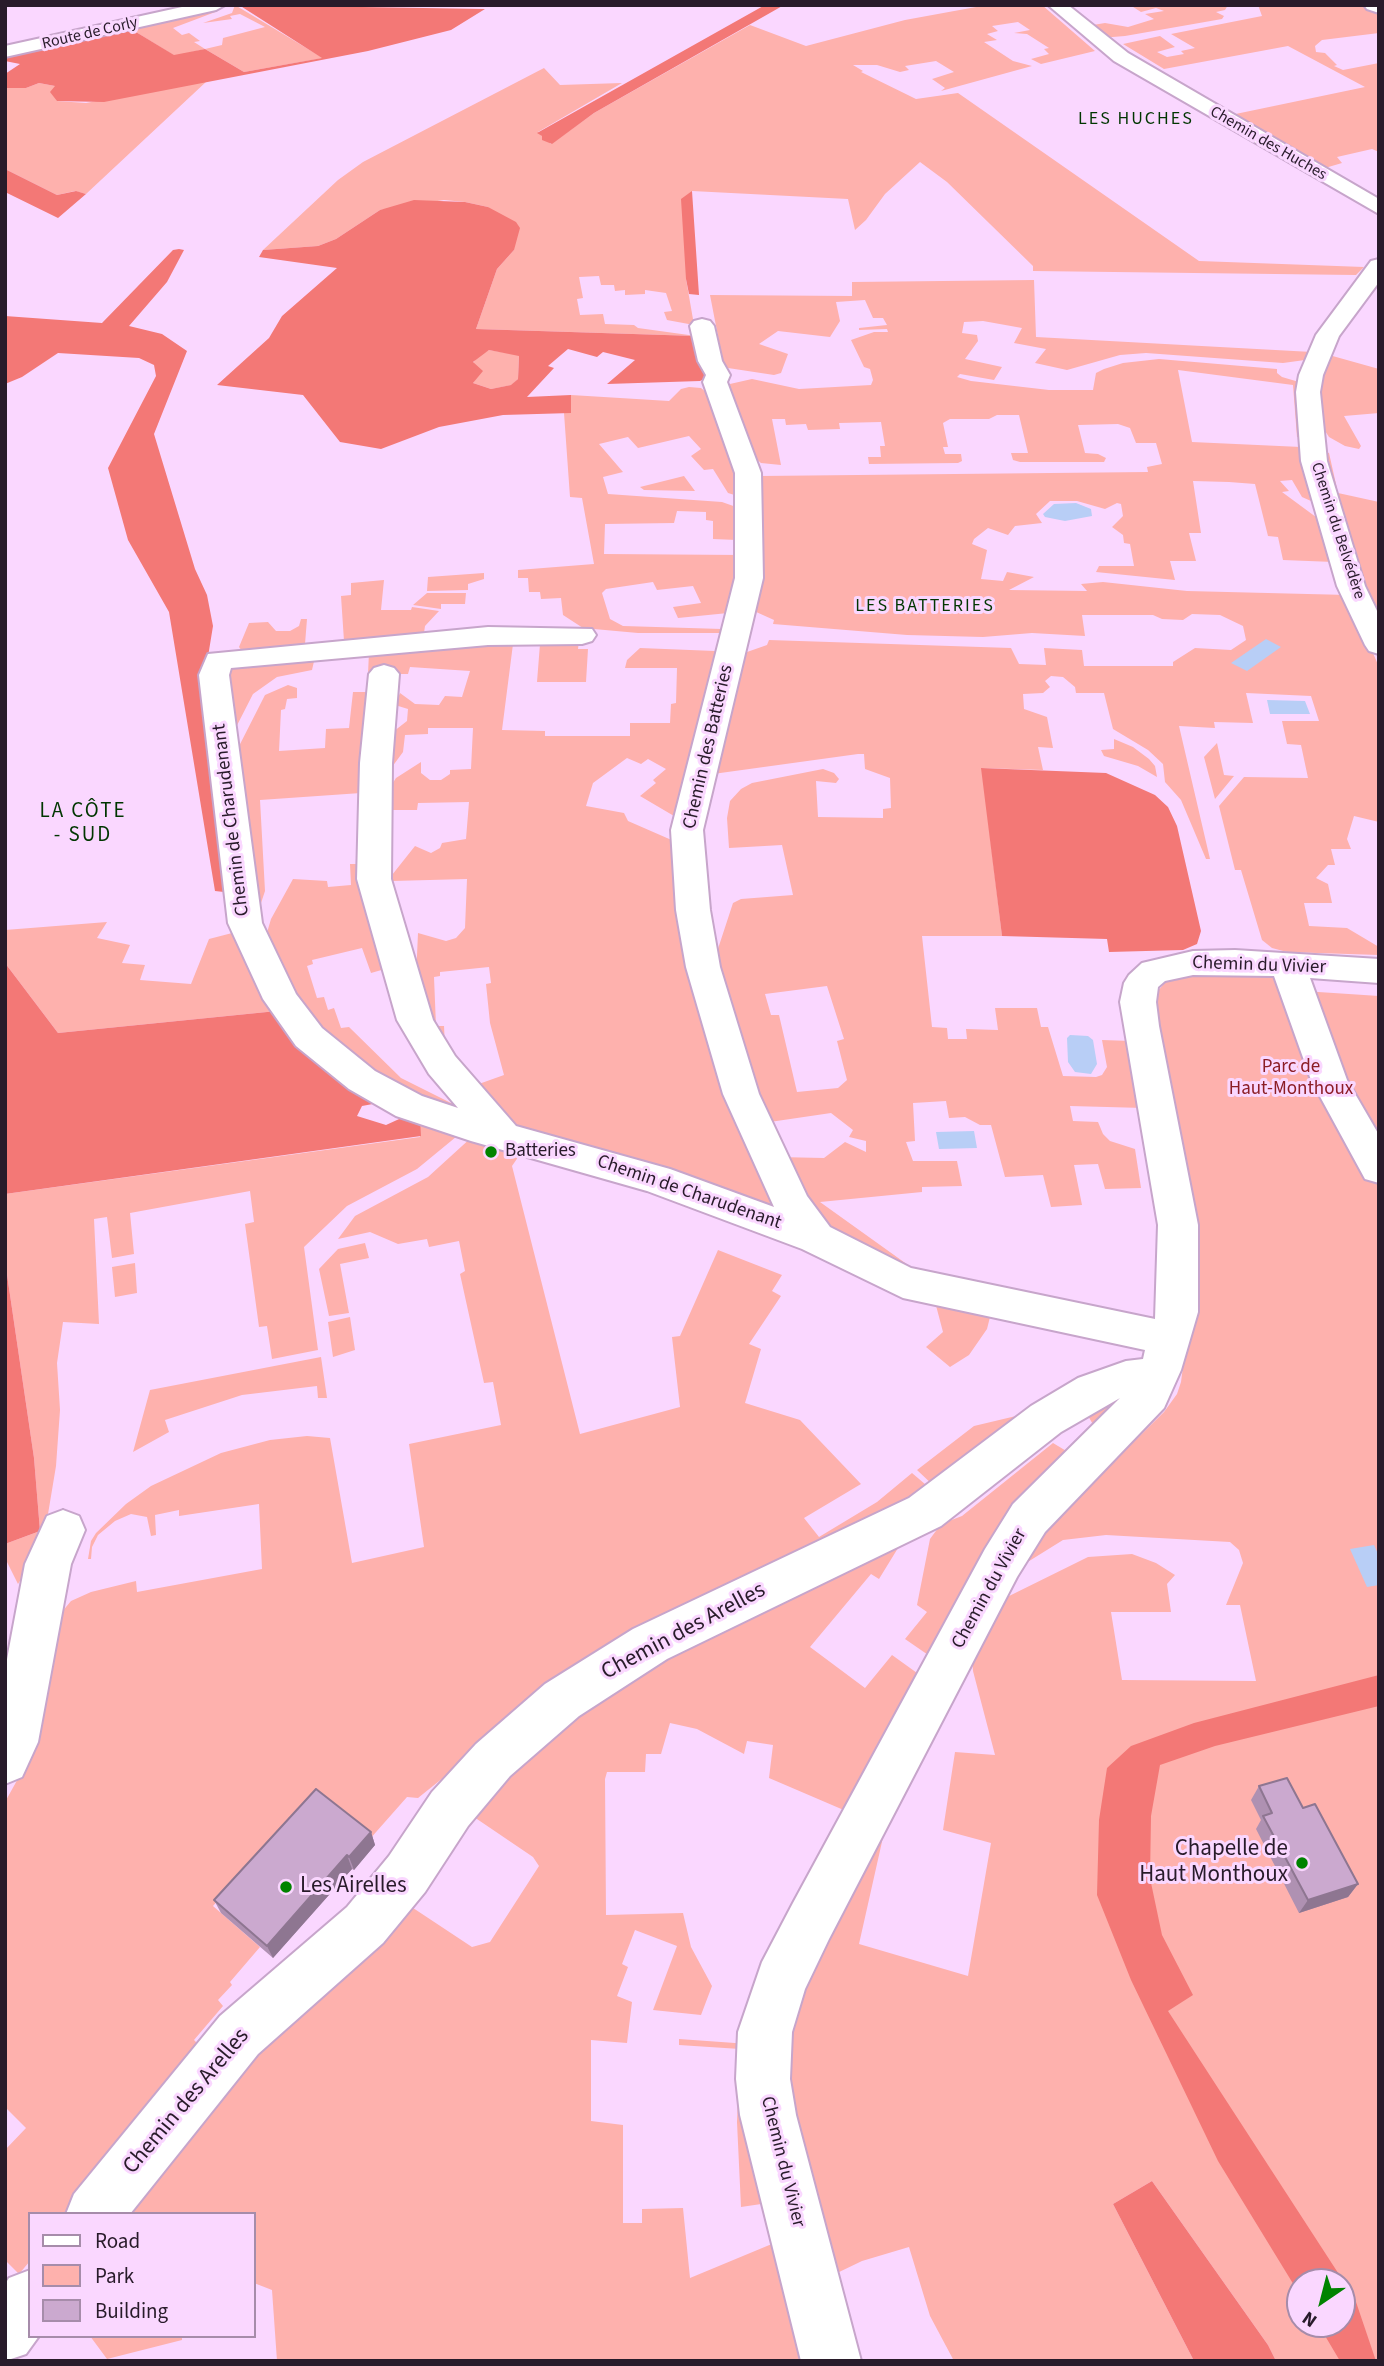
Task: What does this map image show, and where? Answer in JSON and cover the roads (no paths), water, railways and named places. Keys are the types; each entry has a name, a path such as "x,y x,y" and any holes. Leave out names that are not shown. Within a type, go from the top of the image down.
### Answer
{"street":[{"name":"Route de Corly","path":"5,52 216,5"},
{"name":"Chemin des Huches","path":"1057,5 1121,57 1379,208"},
{"path":"1373,5 1379,8"},
{"name":"Chemin du Belvédère","path":"1379,266 1328,335 1311,375 1308,392 1314,461 1321,489 1351,586 1379,645"},
{"name":"Chemin des Batteries","path":"702,326 718,375 715,382 739,442 748,475 749,578 687,831 695,921 721,1034 741,1094 791,1203 816,1238"},
{"name":"Chemin de Charudenant","path":"582,635 488,636 218,660 214,675 245,923 281,999 309,1037 362,1080 410,1106 656,1179 816,1238 903,1282 1164,1357"},
{"path":"384,674 376,763 373,879 384,922 415,1020 425,1040 442,1065 502,1135"},
{"name":"Chemin du Vivier","path":"831,2361 817,2296 768,2115 763,2050 765,2032 781,1981 1008,1552 1029,1518 1149,1396 1164,1357 1180,1292 1178,1225 1141,1026 1138,1002 1141,983 1154,971 1172,965 1235,962 1379,971"},
{"path":"1288,965 1329,1080 1379,1169"},
{"name":"Chemin des Arelles","path":"95,2212 239,2035 365,1925 407,1874 450,1809 475,1780 509,1745 562,1700 650,1644 925,1512 1046,1419 1093,1390 1126,1377 1164,1357"},
{"path":"5,1761 22,1708 48,1564 63,1530"},
{"path":"5,2333 28,2302"}],"water":[{"path":"1076,503 1091,509 1092,516 1065,521 1045,517 1043,514 1054,504"},
{"path":"1266,639 1281,647 1247,671 1231,663"},
{"path":"1267,700 1305,701 1310,714 1270,714"},
{"path":"1070,1035 1088,1036 1093,1040 1097,1064 1091,1074 1075,1072 1068,1062 1067,1038"},
{"path":"974,1131 977,1148 939,1149 936,1132"},
{"path":"1374,1545 1379,1556 1379,1585 1367,1587 1350,1549"}],"place":[{"name":"Batteries","path":"491,1152"},
{"name":"Chapelle de Haut Monthoux","path":"1302,1863"},
{"name":"Les Airelles","path":"286,1887"}],"district":[{"name":"LES HUCHES","path":"1136,120"},
{"name":"LES BATTERIES","path":"925,607"},
{"name":"LA CÔTE - SUD","path":"83,824"}],"park label":[{"name":"Parc de Haut-Monthoux","path":"1291,1079"}]}
